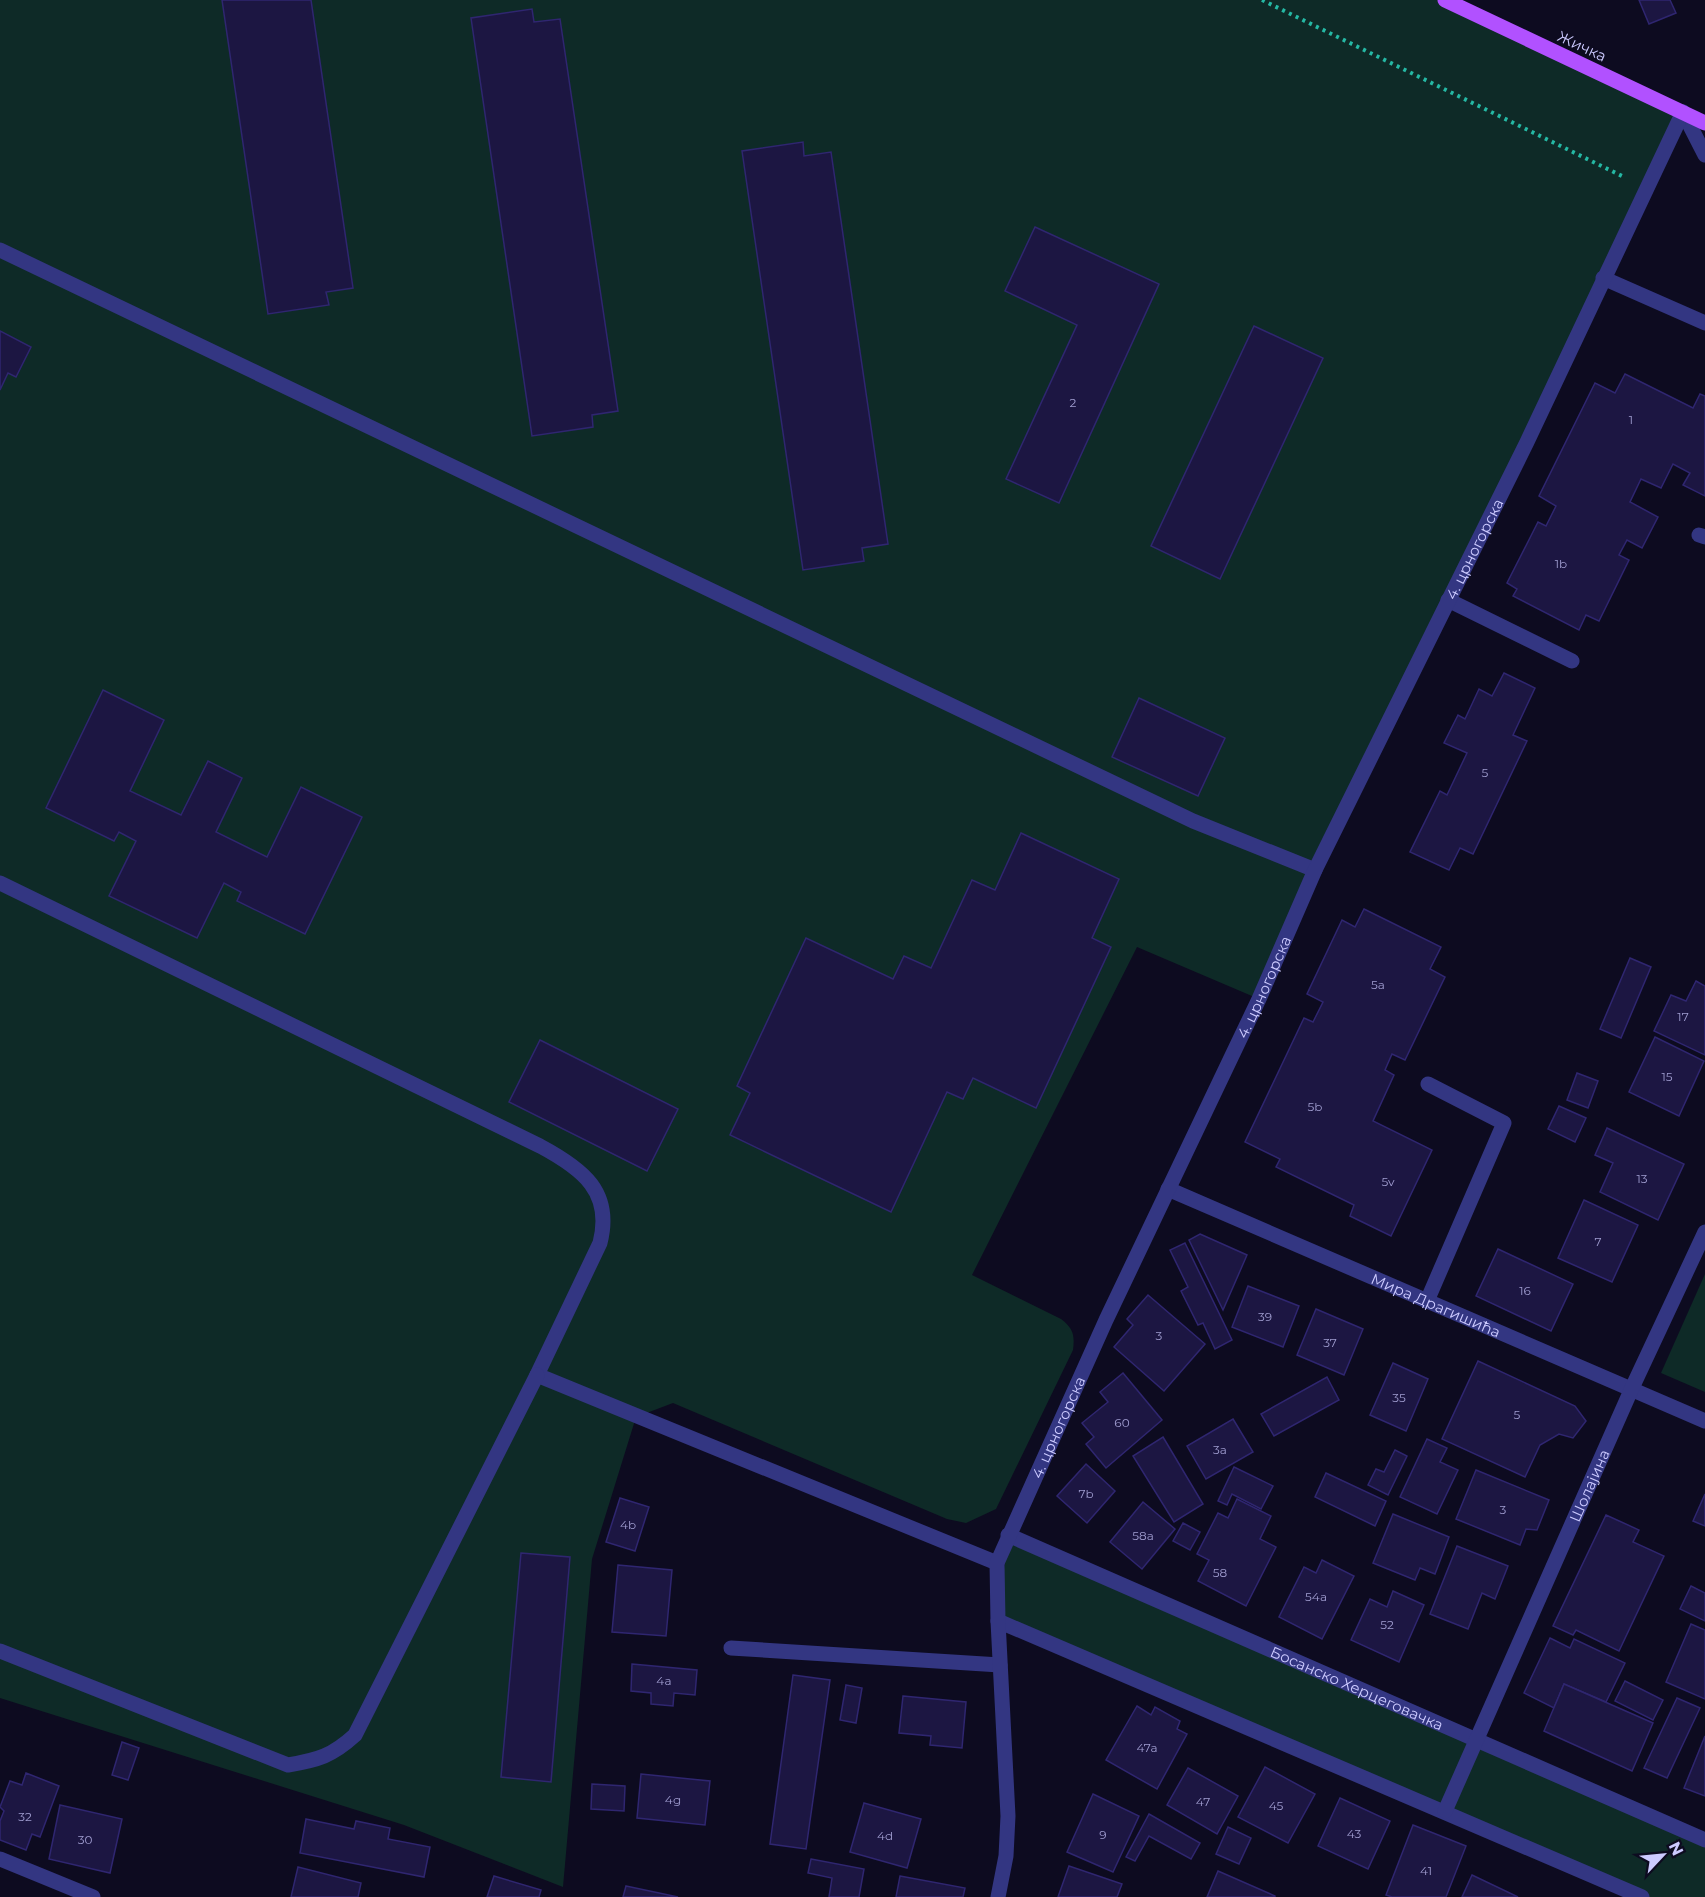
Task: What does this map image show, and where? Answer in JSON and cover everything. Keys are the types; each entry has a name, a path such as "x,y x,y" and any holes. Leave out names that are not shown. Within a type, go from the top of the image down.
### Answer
{"main road":[{"name":"Жичка","path":"1445,0 1535,45 1705,123"}],"street":[{"name":"4. црногорска","path":"998,1897 1006,1856 1008,1816 997,1563 1168,1189 1259,999 1315,870 1527,441 1683,112"},
{"path":"1683,112 1705,155"},
{"path":"0,250 1193,821 1315,870"},
{"path":"1603,278 1705,323"},
{"path":"1448,600 1572,661"},
{"path":"0,883 564,1158 586,1179 602,1199 605,1223 600,1243 537,1375 355,1736 336,1752 318,1760 288,1765 0,1651"},
{"path":"1427,1301 1504,1123 1428,1084"},
{"name":"Мира Драгишића","path":"1168,1189 1705,1421"},
{"name":"Шолајина","path":"1444,1811 1632,1388 1705,1232"},
{"path":"537,1375 997,1563"},
{"name":"Босанско Херцеговачка","path":"1008,1536 1705,1840"},
{"path":"998,1621 1642,1897"},
{"path":"730,1648 1000,1665"},
{"path":"0,1859 93,1897"}],"path":[{"path":"1262,0 1648,190"}],"green space":[{"path":"0,0 1445,0 1683,112 1259,999 1137,947 972,1275 1061,1319 1071,1329 1074,1340 1073,1350 996,1509 966,1523 947,1519 673,1403 636,1417 592,1559 563,1887 404,1825 0,1698"},
{"path":"1705,1274 1705,1392 1661,1373"},
{"path":"1008,1535 1705,1840 1705,1897 1642,1897 998,1621"}],"building":[{"path":"222,0 311,0 353,288 326,292 329,305 268,314"},
{"path":"1639,0 1670,0 1676,13 1649,24"},
{"path":"532,9 534,22 560,19 618,411 592,415 593,427 532,436 471,18"},
{"path":"803,142 804,156 831,152 888,544 862,548 864,561 803,570 742,151"},
{"path":"1035,227 1159,284 1059,503 1006,479 1077,325 1005,291"},
{"path":"1254,326 1323,358 1220,579 1151,546"},
{"path":"0,331 31,347 16,377 8,373 0,390"},
{"path":"1625,374 1693,408 1700,394 1705,396 1705,496 1683,485 1690,473 1673,464 1661,488 1641,479 1630,502 1658,517 1642,548 1627,540 1619,555 1629,560 1599,621 1586,615 1579,630 1513,596 1517,589 1507,583 1538,522 1546,526 1556,506 1539,496 1595,383 1615,393"},
{"path":"1504,673 1535,688 1513,735 1527,741 1473,854 1460,848 1449,870 1410,852 1440,791 1447,795 1467,753 1444,743 1458,715 1465,719 1479,689 1492,696"},
{"path":"103,690 164,720 130,791 181,815 208,761 242,778 216,832 267,857 301,787 362,817 305,934 237,901 241,892 224,883 197,938 109,896 136,841 119,832 114,841 46,808"},
{"path":"1139,698 1225,738 1198,796 1112,757"},
{"path":"1021,833 1119,879 1092,938 1111,947 1036,1108 973,1078 963,1099 947,1092 891,1212 730,1135 750,1093 737,1086 806,938 893,979 904,956 931,968 972,880 995,890"},
{"path":"1364,909 1441,947 1430,969 1445,977 1405,1060 1392,1054 1385,1070 1394,1075 1373,1121 1432,1150 1391,1236 1350,1216 1354,1205 1276,1167 1280,1159 1245,1142 1304,1018 1313,1022 1323,1002 1307,994 1342,920 1355,927"},
{"path":"1630,958 1651,967 1621,1038 1600,1029"},
{"path":"1696,981 1705,986 1705,1055 1654,1031 1671,995 1686,1001"},
{"path":"1655,1037 1704,1061 1679,1116 1629,1092"},
{"path":"540,1040 678,1109 647,1171 509,1102"},
{"path":"1577,1073 1598,1081 1588,1108 1567,1100"},
{"path":"1559,1106 1586,1118 1575,1142 1548,1129"},
{"path":"1607,1128 1684,1164 1658,1220 1600,1192 1613,1163 1595,1155"},
{"path":"1584,1200 1638,1225 1612,1282 1558,1258"},
{"path":"1200,1234 1247,1255 1223,1310 1189,1240"},
{"path":"1185,1243 1232,1340 1215,1349 1203,1323 1198,1325 1181,1291 1188,1287 1170,1250"},
{"path":"1498,1249 1573,1284 1551,1331 1476,1296"},
{"path":"1248,1286 1299,1306 1283,1347 1232,1327"},
{"path":"1148,1295 1205,1344 1164,1391 1114,1347 1133,1325 1127,1319"},
{"path":"1316,1309 1363,1329 1344,1375 1297,1355"},
{"path":"1478,1361 1575,1406 1586,1421 1573,1438 1559,1434 1540,1445 1525,1477 1442,1439"},
{"path":"1393,1363 1428,1379 1406,1431 1370,1415"},
{"path":"1123,1373 1162,1420 1106,1468 1086,1444 1094,1437 1082,1423 1108,1402 1100,1392"},
{"path":"1327,1377 1339,1400 1274,1436 1261,1414"},
{"path":"1233,1419 1253,1452 1206,1479 1187,1446"},
{"path":"1163,1437 1203,1504 1174,1522 1133,1456"},
{"path":"1427,1439 1447,1448 1440,1462 1458,1470 1437,1514 1400,1497"},
{"path":"1395,1450 1407,1456 1388,1495 1368,1485 1376,1469 1384,1472"},
{"path":"1086,1464 1115,1491 1087,1523 1057,1496"},
{"path":"1234,1467 1273,1486 1261,1509 1232,1494 1227,1505 1218,1501"},
{"path":"1476,1470 1549,1500 1537,1530 1526,1529 1520,1545 1456,1519"},
{"path":"1326,1473 1386,1501 1375,1526 1315,1497"},
{"path":"1705,1494 1705,1526 1693,1521"},
{"path":"620,1498 649,1507 635,1551 606,1542"},
{"path":"1237,1499 1271,1516 1260,1539 1276,1547 1246,1606 1198,1581 1209,1560 1197,1554 1218,1513 1228,1518"},
{"path":"1143,1502 1175,1529 1142,1569 1110,1542"},
{"path":"1393,1514 1449,1537 1435,1574 1420,1568 1415,1580 1373,1563"},
{"path":"1606,1515 1639,1530 1633,1542 1664,1556 1619,1651 1576,1630 1573,1635 1553,1626"},
{"path":"1183,1523 1200,1532 1190,1550 1173,1541"},
{"path":"1457,1546 1508,1566 1495,1599 1482,1593 1468,1629 1430,1614"},
{"path":"521,1553 570,1557 551,1782 501,1777"},
{"path":"1322,1560 1354,1576 1322,1639 1279,1617 1304,1567 1316,1573"},
{"path":"618,1565 672,1570 666,1636 612,1632"},
{"path":"1691,1586 1705,1593 1705,1621 1680,1609"},
{"path":"1393,1591 1424,1605 1399,1662 1351,1640 1370,1599 1387,1607"},
{"path":"1691,1624 1705,1630 1705,1699 1666,1682"},
{"path":"1550,1638 1570,1648 1574,1639 1625,1663 1606,1702 1564,1684 1554,1708 1524,1693"},
{"path":"632,1664 697,1670 695,1695 674,1693 673,1706 651,1704 651,1693 631,1691"},
{"path":"793,1675 830,1680 806,1849 770,1844"},
{"path":"1625,1681 1663,1700 1653,1720 1615,1701"},
{"path":"1564,1684 1653,1723 1632,1771 1544,1731"},
{"path":"846,1685 862,1688 856,1723 840,1720"},
{"path":"903,1696 966,1702 962,1748 930,1745 931,1736 899,1733"},
{"path":"1677,1698 1700,1708 1667,1778 1644,1768"},
{"path":"1137,1706 1151,1715 1155,1707 1180,1721 1177,1729 1187,1734 1157,1789 1106,1760"},
{"path":"1705,1736 1705,1796 1684,1788"},
{"path":"122,1742 139,1748 128,1780 112,1775"},
{"path":"1265,1767 1315,1794 1288,1843 1238,1817"},
{"path":"1188,1768 1238,1796 1217,1834 1167,1805"},
{"path":"26,1773 59,1786 40,1837 32,1834 26,1850 0,1840 0,1821 4,1811 0,1807 10,1781 22,1785"},
{"path":"641,1774 710,1781 705,1825 637,1818"},
{"path":"592,1784 625,1786 624,1811 591,1809"},
{"path":"1093,1794 1139,1816 1113,1872 1067,1852"},
{"path":"1340,1798 1390,1821 1368,1869 1318,1846"},
{"path":"864,1803 921,1819 907,1868 850,1852"},
{"path":"60,1805 122,1819 110,1873 49,1859"},
{"path":"1149,1814 1200,1843 1191,1859 1149,1836 1135,1861 1126,1857"},
{"path":"306,1819 354,1829 356,1821 390,1828 388,1839 430,1847 424,1877 300,1853"},
{"path":"1413,1825 1466,1846 1446,1897 1386,1895"},
{"path":"1228,1827 1251,1838 1239,1864 1216,1854"},
{"path":"811,1859 864,1869 859,1897 829,1897 832,1878 808,1873"},
{"path":"1069,1866 1122,1884 1117,1897 1058,1897"},
{"path":"298,1867 361,1883 358,1897 291,1897"},
{"path":"1218,1871 1275,1896 1275,1897 1207,1897"},
{"path":"1472,1875 1518,1897 1462,1897"},
{"path":"494,1876 541,1890 539,1897 487,1897"},
{"path":"900,1876 965,1888 963,1897 896,1897"},
{"path":"626,1886 678,1897 623,1897"}]}
